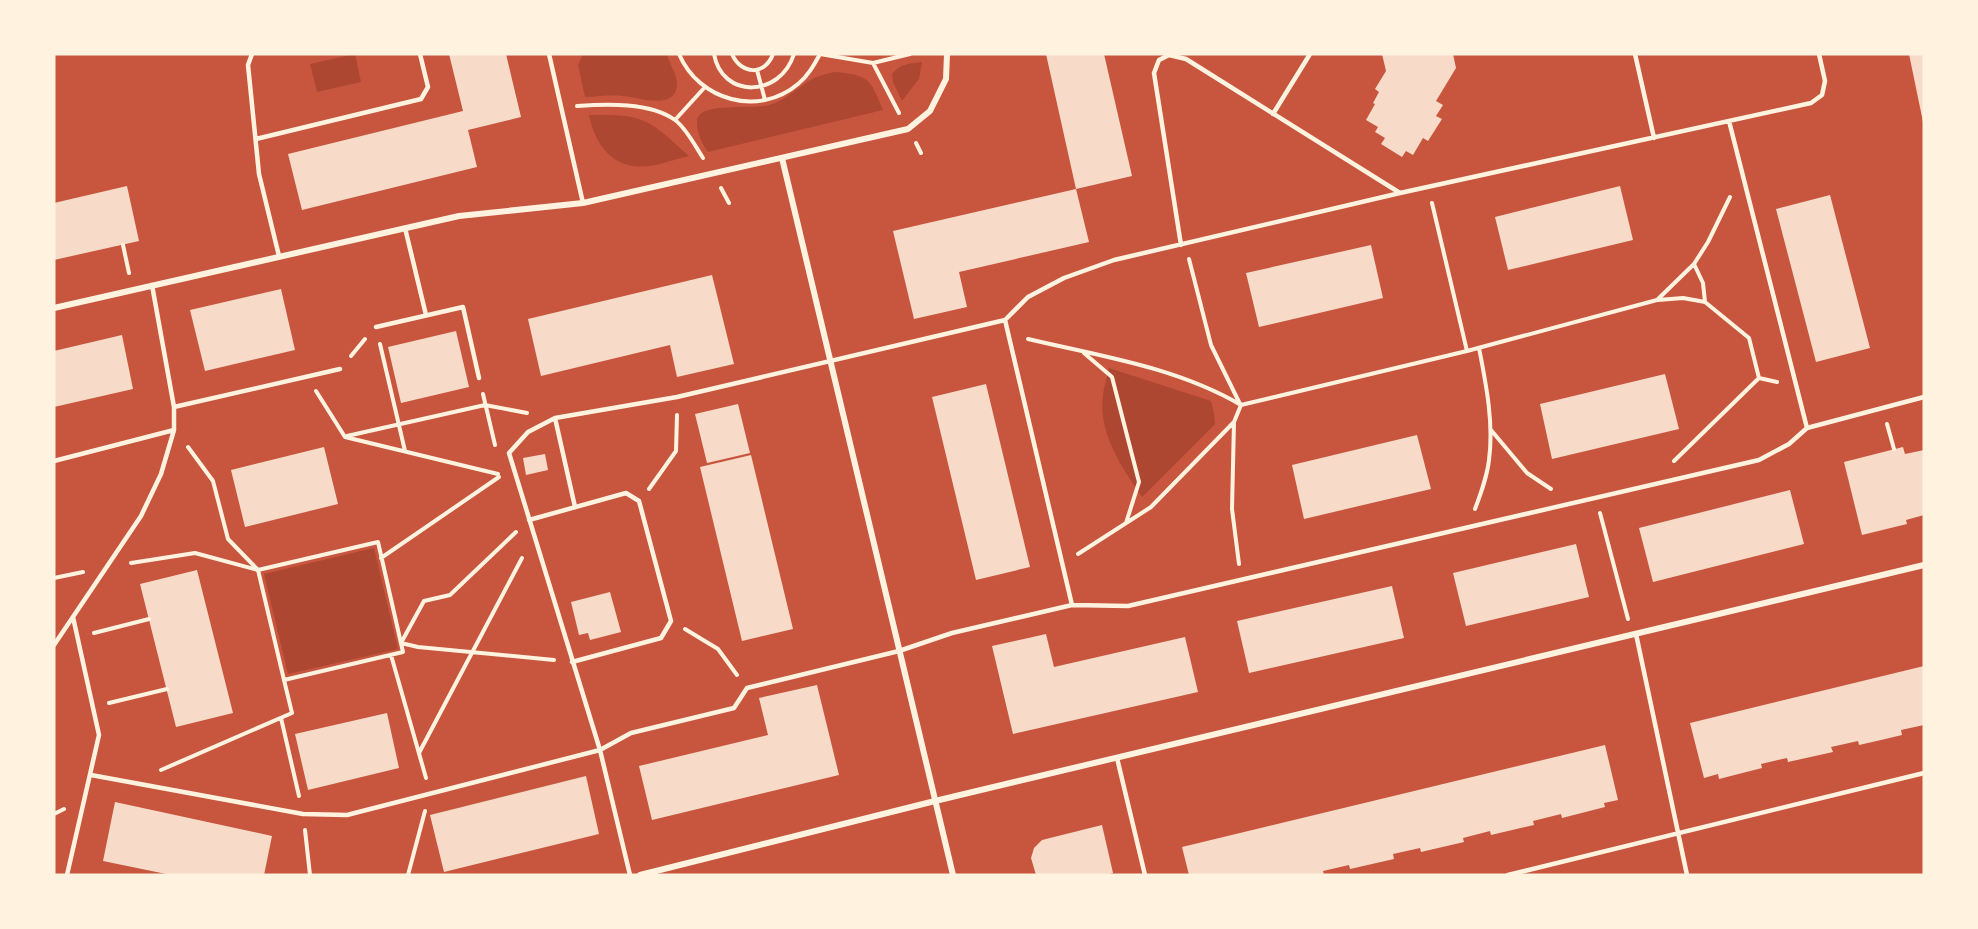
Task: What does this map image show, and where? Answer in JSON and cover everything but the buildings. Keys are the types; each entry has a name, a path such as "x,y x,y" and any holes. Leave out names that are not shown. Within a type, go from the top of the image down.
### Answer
{"street":[{"path":"54,308 459,216 583,203 908,129 930,111 946,79 947,54"},
{"path":"782,158 953,875"},
{"path":"640,875 935,801 1924,565"}],"lane":[{"path":"252,54 248,65 259,174 279,256"},
{"path":"256,139 421,99 428,87 420,54"},
{"path":"549,54 583,203"},
{"path":"1273,114 1310,54"},
{"path":"1635,54 1654,138"},
{"path":"630,875 600,750 509,453 528,432 555,418 677,397 1005,320 1028,297 1064,278 1114,260 1428,187 1810,103 1822,95 1825,81 1819,54"},
{"path":"1181,245 1154,73 1159,60 1169,55 1186,59 1400,194"},
{"path":"1729,121 1808,428"},
{"path":"405,228 426,315"},
{"path":"54,645 141,516 162,474 174,430 174,407 152,285"},
{"path":"376,327 463,306 479,378"},
{"path":"1005,320 1072,605"},
{"path":"174,407 340,369"},
{"path":"91,775 303,814 347,815 600,750 631,733 734,708 747,688 899,651 952,633 1072,605 1128,606 1759,460 1789,444 1808,428 1924,397"},
{"path":"555,418 575,507"},
{"path":"54,461 174,430"},
{"path":"529,519 626,493 639,501 671,621 661,638 573,662"},
{"path":"67,875 99,735 73,616"},
{"path":"1636,634 1687,875"},
{"path":"1117,758 1145,875"},
{"path":"1508,875 1924,773"}],"path":[{"path":"679,54 693,76 705,87 719,96 734,101 750,102 784,94 799,84 811,70 820,54 873,63 910,54"},
{"path":"714,54 719,69 727,78 738,85 750,88 773,83 790,66 794,54"},
{"path":"732,54 735,62 741,68 749,70 765,67 773,54"},
{"path":"873,63 893,100"},
{"path":"757,70 765,100"},
{"path":"674,120 705,87"},
{"path":"594,105 625,104 650,110 674,120 689,136 699,152"},
{"path":"1657,300 1694,264 1708,242 1736,186 1744,180"},
{"path":"1428,187 1467,351"},
{"path":"123,245 129,273"},
{"path":"1181,245 1188,257 1211,345 1241,405 1234,422 1232,509 1240,580"},
{"path":"1694,264 1703,283 1704,302"},
{"path":"1008,335 1148,367 1214,389 1241,405 1479,348 1657,300 1683,298 1704,302 1749,338 1759,378"},
{"path":"340,369 376,327"},
{"path":"376,327 405,451"},
{"path":"1476,525 1474,512 1489,459 1491,429 1479,348"},
{"path":"1083,352 1112,377 1139,482 1125,523"},
{"path":"307,376 345,436 501,475 381,558"},
{"path":"1759,378 1797,386"},
{"path":"1672,480 1674,462 1759,378"},
{"path":"639,501 676,451 677,397"},
{"path":"345,436 485,405 555,418"},
{"path":"1883,408 1894,449"},
{"path":"1062,563 1151,507 1234,422"},
{"path":"1491,429 1527,473 1556,492 1563,505"},
{"path":"133,782 292,713 258,570 228,539 213,481 174,430"},
{"path":"1596,497 1628,619"},
{"path":"401,643 424,601 450,595 518,530"},
{"path":"106,567 195,553 258,570 378,542 403,652 284,680"},
{"path":"419,753 525,554"},
{"path":"78,638 148,619"},
{"path":"671,621 718,649 747,688"},
{"path":"401,643 418,647 573,662"},
{"path":"391,655 430,793 408,875"},
{"path":"93,708 167,689"}],"shaded area":[{"path":"355,54 361,82 317,92 310,64"},
{"path":"583,54 667,54 677,82 674,94 669,98 654,101 618,95 585,97 578,65"},
{"path":"922,62 919,79 902,101 893,82 892,74 902,66"},
{"path":"834,72 855,75 867,80 875,91 883,110 708,152 703,145 697,125 698,117 702,113 718,108 758,107 772,104 816,77"},
{"path":"589,115 623,116 645,121 689,156 640,167 624,164 609,154 598,141"},
{"path":"1109,368 1211,401 1215,424 1142,497 1113,449 1104,423 1103,395"},
{"path":"374,548 398,649 288,674 264,574"}]}
